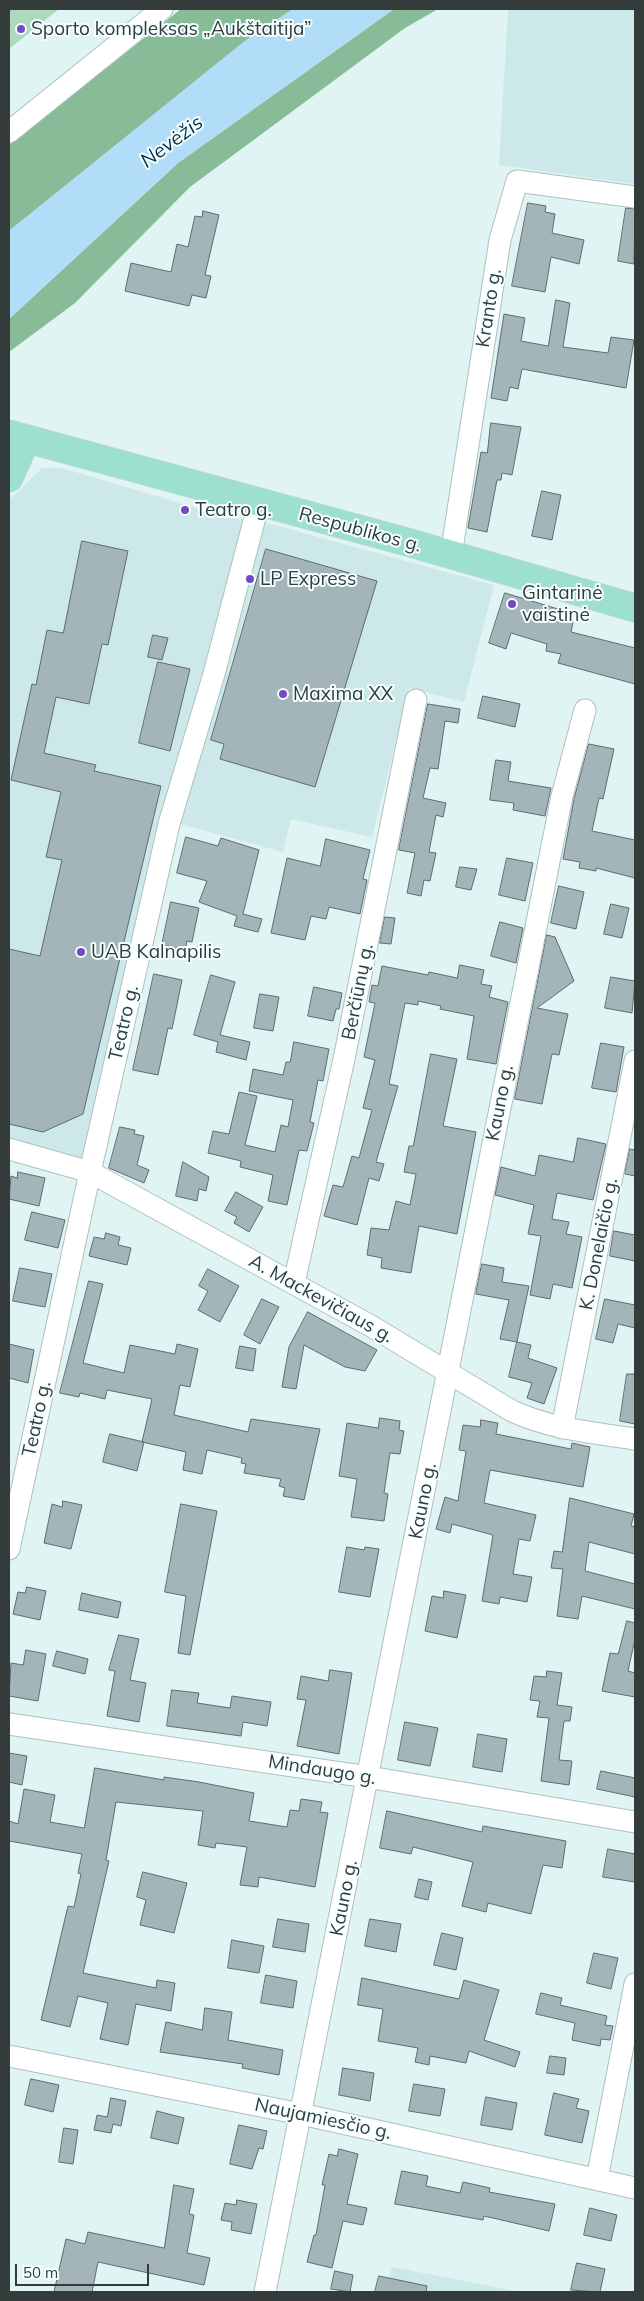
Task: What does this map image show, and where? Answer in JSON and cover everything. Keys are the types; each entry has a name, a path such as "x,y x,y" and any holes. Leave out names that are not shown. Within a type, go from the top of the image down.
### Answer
{"main road":[{"name":"Respublikos g.","path":"17,437 451,555 635,608"},
{"path":"9,478 17,437"}],"street":[{"path":"9,132 162,9"},
{"name":"Kranto g.","path":"451,555 500,240 517,181 635,197"},
{"name":"Teatro g.","path":"9,1548 90,1172 169,824 189,751 214,674 259,502"},
{"name":"Berčiūnų g.","path":"294,1283 344,1059 416,700"},
{"name":"Kauno g.","path":"265,2292 562,796 584,710"},
{"name":"K. Donelaičio g.","path":"562,1428 635,1061"},
{"name":"A. Mackevičiaus g.","path":"9,1149 90,1172 294,1283 532,1421 562,1428 635,1439"},
{"name":"Mindaugo g.","path":"9,1724 368,1777 635,1822"},
{"path":"598,2179 635,1984"},
{"name":"Naujamiesčio g.","path":"9,2056 301,2114 635,2188"}],"shaded area":[{"path":"508,9 635,9 635,184 499,165"},
{"path":"42,468 62,468 230,518 259,521 494,585 464,702 409,688 372,837 291,819 283,852 176,823 84,1160 9,1142 9,500"},
{"path":"392,2267 521,2292 386,2292"}],"green space":[{"name":"Sporto kompleksas „Aukštaitija”","path":"9,9 59,9 9,49"},
{"path":"181,9 293,9 245,41 9,231 9,145"},
{"path":"394,9 438,9 405,28 190,187 75,303 9,352 9,319 178,163"}],"water":[{"name":"Nevėžis","path":"293,9 394,9 178,163 9,319 9,231 245,41"}],"building":[{"path":"528,203 546,206 545,212 555,214 552,233 584,240 579,264 551,257 545,292 512,286"},
{"path":"626,208 635,209 634,264 618,261"},
{"path":"203,211 219,215 205,275 211,276 206,298 192,295 189,306 125,291 131,263 171,272 177,244 188,247 195,216 202,217"},
{"path":"556,300 570,303 563,347 608,353 611,337 634,340 626,388 522,369 518,389 510,387 507,401 491,398 504,314 525,318 521,341 548,346"},
{"path":"491,423 521,427 512,475 502,473 501,480 497,480 487,532 468,528 481,452 487,453"},
{"path":"542,491 561,495 552,540 532,536"},
{"name":"UAB Kalnapilis","path":"82,541 128,551 108,645 102,644 89,704 56,697 44,753 96,765 94,771 161,786 83,1114 43,1132 9,1124 9,949 40,956 62,860 46,857 61,792 11,780 32,684 36,685 47,630 63,633"},
{"name":"Maxima XX","path":"266,549 377,581 315,787 220,759 224,744 211,740"},
{"path":"505,593 558,609 555,618 573,622 571,632 635,648 635,684 558,663 561,654 546,651 547,644 511,633 506,649 489,643"},
{"path":"153,635 168,638 162,660 148,657"},
{"path":"158,662 190,669 170,751 139,743"},
{"path":"483,696 520,704 515,727 478,718"},
{"path":"428,704 460,709 458,723 445,721 438,769 430,768 423,798 446,803 443,817 436,815 429,852 436,853 430,881 424,880 421,896 407,893 415,853 399,850"},
{"path":"589,744 614,749 603,799 599,798 592,831 635,840 635,878 596,868 596,871 579,868 580,862 563,859 574,799"},
{"path":"496,760 511,762 508,781 551,788 545,816 513,810 514,803 490,800"},
{"path":"186,837 218,846 221,838 259,850 243,914 262,919 258,932 234,926 237,916 199,902 207,881 177,873"},
{"path":"326,839 370,850 363,879 367,880 360,914 329,907 326,919 311,916 305,940 271,933 287,858 320,866"},
{"path":"507,858 533,863 525,901 499,895"},
{"path":"460,867 477,869 471,890 456,887"},
{"path":"559,886 584,892 576,929 551,923"},
{"path":"171,902 199,908 192,942 187,941 185,950 162,945"},
{"path":"611,904 629,908 622,938 604,934"},
{"path":"385,917 395,918 391,944 380,943"},
{"path":"500,922 523,928 516,963 491,956"},
{"path":"547,935 555,937 574,981 537,1008 568,1014 559,1055 552,1054 542,1104 515,1099"},
{"path":"460,965 484,970 481,984 492,986 489,997 508,1002 496,1064 467,1059 474,1016 440,1009 441,1006 418,1001 418,1005 405,1003 389,1084 398,1086 376,1162 384,1164 379,1181 369,1178 357,1225 324,1216 333,1185 343,1187 352,1156 359,1158 372,1110 363,1108 375,1060 364,1057 375,1003 369,1002 372,985 378,986 382,966 428,975 429,972 457,978"},
{"path":"154,974 182,980 172,1029 168,1028 158,1075 133,1070"},
{"path":"211,975 235,982 220,1035 250,1042 246,1060 216,1052 218,1042 194,1035"},
{"path":"611,977 635,981 632,1013 605,1008"},
{"path":"314,987 342,993 339,1009 336,1009 333,1021 308,1016"},
{"path":"260,994 279,997 273,1031 254,1028"},
{"path":"294,1042 329,1049 323,1081 318,1080 310,1122 314,1123 307,1151 299,1150 287,1205 268,1201 273,1175 240,1167 241,1161 208,1153 213,1131 229,1134 239,1092 257,1096 245,1145 275,1152 281,1125 288,1127 293,1100 249,1091 253,1069 283,1075 286,1062 290,1062"},
{"path":"601,1043 624,1047 616,1092 592,1088"},
{"path":"431,1054 457,1059 443,1126 476,1132 457,1234 419,1226 411,1273 381,1268 382,1258 367,1255 371,1228 389,1230 396,1201 410,1205 416,1174 404,1172 409,1146 413,1146"},
{"path":"120,1127 135,1130 134,1134 144,1136 137,1165 149,1170 144,1183 109,1168"},
{"path":"578,1138 606,1144 593,1200 557,1193 552,1219 569,1222 566,1234 582,1237 572,1288 553,1284 550,1299 530,1295 541,1236 528,1234 534,1205 495,1195 501,1167 535,1176 539,1155 573,1162"},
{"path":"630,1149 635,1150 635,1176 625,1174"},
{"path":"183,1162 209,1177 206,1191 199,1189 197,1201 176,1196"},
{"path":"18,1172 45,1178 39,1206 9,1199 11,1176 17,1178"},
{"path":"236,1192 263,1207 249,1232 234,1223 237,1217 225,1211"},
{"path":"32,1212 65,1220 58,1248 25,1240"},
{"path":"614,1231 635,1235 635,1261 610,1256"},
{"path":"106,1233 120,1237 118,1245 131,1248 127,1265 89,1256 94,1237 104,1239"},
{"path":"482,1264 504,1268 502,1282 529,1286 517,1342 500,1339 509,1300 476,1294"},
{"path":"20,1268 52,1274 45,1307 13,1301"},
{"path":"208,1269 239,1286 220,1322 198,1310 208,1291 199,1286"},
{"path":"89,1281 103,1284 83,1363 124,1373 130,1345 175,1354 177,1344 198,1349 190,1387 180,1385 174,1415 248,1432 251,1419 320,1429 304,1500 283,1496 285,1488 279,1486 281,1479 244,1473 246,1464 241,1463 242,1458 207,1450 202,1474 183,1470 186,1452 142,1442 152,1399 107,1390 105,1399 80,1393 79,1397 60,1393"},
{"path":"262,1299 279,1307 260,1344 244,1335"},
{"path":"605,1299 635,1305 635,1328 618,1324 613,1343 596,1339"},
{"path":"308,1312 377,1350 365,1371 345,1367 304,1345 296,1389 282,1387 289,1347"},
{"path":"517,1342 531,1345 528,1358 557,1368 544,1404 527,1398 532,1383 509,1377"},
{"path":"9,1344 34,1350 28,1383 9,1378"},
{"path":"240,1346 256,1349 253,1371 236,1368"},
{"path":"627,1374 635,1374 635,1424 620,1421"},
{"path":"380,1418 400,1421 399,1430 404,1431 400,1454 390,1453 384,1493 388,1494 384,1521 351,1517 357,1479 339,1476 347,1423 378,1428"},
{"path":"481,1420 498,1423 496,1434 571,1449 572,1443 590,1447 583,1487 490,1470 484,1503 536,1515 530,1541 519,1539 513,1574 532,1577 527,1602 500,1597 499,1604 482,1601 493,1535 452,1524 450,1533 436,1529 445,1497 458,1501 466,1451 459,1450 463,1425 480,1427"},
{"path":"110,1434 144,1442 137,1471 103,1462"},
{"path":"570,1498 634,1514 631,1526 635,1527 635,1554 589,1542 585,1571 635,1584 635,1609 582,1596 578,1619 557,1616 563,1569 551,1568 554,1551 562,1552"},
{"path":"63,1501 82,1505 71,1549 44,1543 52,1504 62,1507"},
{"path":"181,1504 217,1511 190,1655 178,1653 186,1596 165,1592"},
{"path":"347,1547 364,1550 365,1547 379,1549 370,1597 339,1592"},
{"path":"27,1587 46,1591 40,1620 13,1614 18,1592 25,1593"},
{"path":"444,1591 466,1595 457,1638 425,1631 432,1596 443,1598"},
{"path":"82,1593 121,1602 118,1618 79,1610"},
{"path":"627,1621 635,1623 635,1639 628,1671 635,1673 635,1697 602,1691 610,1653 618,1654"},
{"path":"119,1635 139,1639 130,1680 146,1683 139,1722 107,1716 115,1671 109,1670"},
{"path":"26,1650 46,1654 38,1701 9,1696 11,1663 23,1665"},
{"path":"57,1651 88,1659 85,1674 53,1666"},
{"path":"330,1670 352,1673 339,1754 297,1746 306,1700 297,1699 301,1676 328,1681"},
{"path":"547,1671 562,1673 557,1705 572,1707 570,1721 564,1721 559,1760 572,1761 569,1785 541,1781 549,1718 537,1717 540,1701 530,1700 534,1676 546,1677"},
{"path":"172,1690 199,1693 197,1703 230,1708 232,1696 271,1702 267,1726 243,1722 241,1736 167,1726"},
{"path":"405,1722 438,1728 430,1766 398,1760"},
{"path":"478,1734 507,1739 502,1772 473,1767"},
{"path":"9,1753 27,1756 22,1785 9,1782"},
{"path":"95,1768 164,1780 164,1777 199,1782 254,1793 249,1821 287,1827 290,1810 299,1811 301,1799 322,1802 320,1812 328,1813 315,1887 259,1877 258,1887 240,1885 247,1847 216,1843 215,1848 198,1845 203,1811 116,1802 106,1860 109,1861 83,1973 156,1988 157,1980 175,1983 171,2011 136,2004 128,2045 100,2039 108,2003 78,1996 70,2027 41,2020 68,1906 74,1907 81,1874 78,1873 82,1854 9,1841 9,1821 18,1824 24,1789 55,1795 50,1822 84,1828"},
{"path":"601,1771 635,1778 635,1797 597,1789"},
{"path":"387,1811 482,1832 483,1826 566,1841 562,1868 543,1865 531,1914 488,1903 486,1912 462,1906 473,1862 413,1847 411,1854 380,1848"},
{"path":"608,1849 635,1854 635,1882 603,1877"},
{"path":"143,1872 187,1883 174,1933 140,1925 146,1900 137,1897"},
{"path":"419,1879 432,1882 428,1900 415,1897"},
{"path":"278,1919 309,1924 305,1952 273,1947"},
{"path":"370,1919 401,1924 396,1952 365,1946"},
{"path":"442,1933 463,1938 456,1970 434,1965"},
{"path":"232,1940 264,1946 259,1973 228,1968"},
{"path":"594,1953 618,1958 611,1989 587,1983"},
{"path":"266,1975 297,1981 293,2008 261,2003"},
{"path":"362,1978 459,1999 464,1980 499,1990 484,2040 520,2052 515,2067 469,2051 466,2063 430,2056 429,2065 415,2062 418,2048 378,2041 383,2009 358,2005"},
{"path":"541,1993 562,1998 560,2005 607,2016 605,2025 613,2026 610,2040 601,2039 600,2046 572,2040 575,2023 536,2014"},
{"path":"205,2008 232,2012 228,2040 283,2050 279,2075 242,2068 243,2064 160,2052 166,2022 202,2030"},
{"path":"550,2056 566,2058 564,2075 547,2073"},
{"path":"343,2068 374,2073 370,2101 339,2095"},
{"path":"31,2079 59,2085 53,2112 25,2105"},
{"path":"414,2084 445,2089 440,2116 409,2111"},
{"path":"554,2093 579,2099 576,2108 589,2111 582,2143 545,2135"},
{"path":"486,2097 517,2103 512,2130 481,2125"},
{"path":"111,2098 126,2101 121,2126 113,2124 111,2133 94,2130 97,2115 107,2117"},
{"path":"157,2111 184,2118 178,2144 151,2138"},
{"path":"239,2125 267,2131 263,2149 259,2148 252,2169 230,2164"},
{"path":"64,2128 78,2130 73,2164 59,2162"},
{"path":"339,2149 358,2154 347,2204 367,2208 363,2225 343,2221 332,2268 307,2262 314,2235 316,2235 325,2185 322,2185 329,2154 337,2156"},
{"path":"402,2171 428,2176 426,2186 460,2193 463,2182 490,2188 489,2192 555,2204 549,2231 484,2216 483,2220 395,2204"},
{"path":"174,2185 194,2189 189,2214 194,2215 187,2253 210,2258 204,2285 98,2262 92,2292 54,2292 66,2239 85,2244 88,2232 164,2248"},
{"path":"237,2200 257,2204 251,2234 231,2230 232,2222 221,2220 225,2203 236,2205"},
{"path":"590,2208 617,2215 611,2241 584,2235"},
{"path":"577,2263 605,2269 600,2292 571,2290"},
{"path":"335,2271 353,2275 350,2292 331,2289"},
{"path":"379,2276 427,2286 426,2292 375,2292"}],"place":[{"name":"Sporto kompleksas „Aukštaitija”","path":"21,29"},
{"name":"Teatro g.","path":"185,510"},
{"name":"LP Express","path":"250,579"},
{"name":"Gintarinė vaistinė","path":"512,604"},
{"name":"Maxima XX","path":"283,694"},
{"name":"UAB Kalnapilis","path":"81,952"}]}
